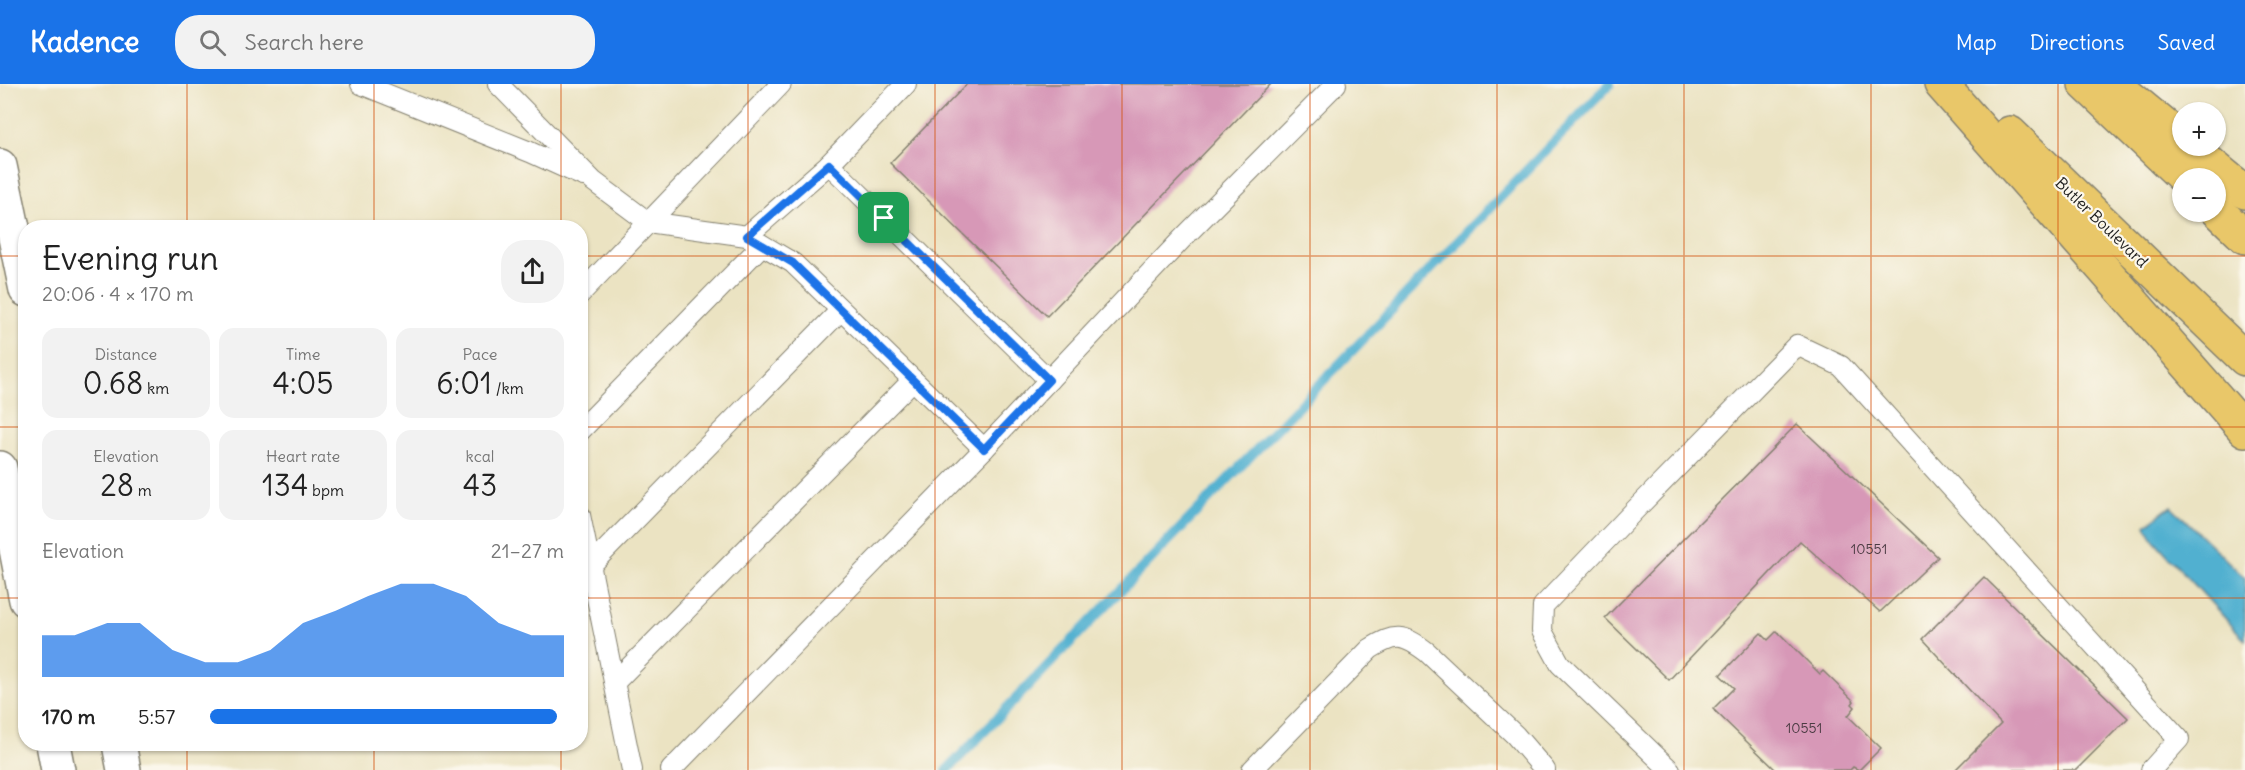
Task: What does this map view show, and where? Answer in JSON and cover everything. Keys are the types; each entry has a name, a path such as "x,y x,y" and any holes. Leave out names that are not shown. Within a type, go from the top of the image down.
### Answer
{"highway":[{"path":"1941,84 2245,430"},
{"name":"Butler Boulevard","path":"1959,84 2245,359"},
{"path":"2085,84 2173,168"},
{"path":"2114,84 2172,132"},
{"path":"2201,156 2245,192"},
{"path":"2226,219 2245,237"}],"street":[{"path":"0,166 18,252"},
{"path":"0,468 18,559"},
{"path":"54,751 58,770"},
{"path":"120,751 124,770"}],"lane":[{"path":"498,84 593,181 648,222 755,240 793,263 984,449"},
{"path":"588,286 781,84"},
{"path":"588,422 755,240 906,84"},
{"path":"671,770 984,449 1182,238 1336,84"},
{"path":"365,85 530,152 593,181"},
{"path":"829,164 1049,380"},
{"path":"591,565 841,310"},
{"path":"1670,770 1560,664 1542,631 1543,606 1797,345 1841,366 2179,739 2151,770"},
{"path":"615,682 913,380"},
{"path":"588,551 632,770"},
{"path":"1252,770 1370,649 1388,638 1411,639 1427,651 1515,735 1545,770"}],"water":[{"path":"2171,506 2245,578 2245,640 2152,538 2146,525"}],"building":[{"path":"967,84 1271,84 1047,316 890,163"},
{"path":"1797,424 1938,557 1880,612 1800,541 1669,680 1605,618"},
{"path":"1984,577 2128,718 2076,770 1955,770 2001,724 1922,639"},
{"path":"1777,631 1820,674 1823,671 1854,701 1852,704 1855,707 1848,716 1881,748 1859,770 1853,767 1850,770 1776,770 1713,709 1734,688 1720,675 1761,633 1768,640"}],"waterway":[{"path":"947,770 1610,84"}],"route":[{"path":"829,164 884,218 1049,380 984,449 793,263 747,236 829,164"}]}
